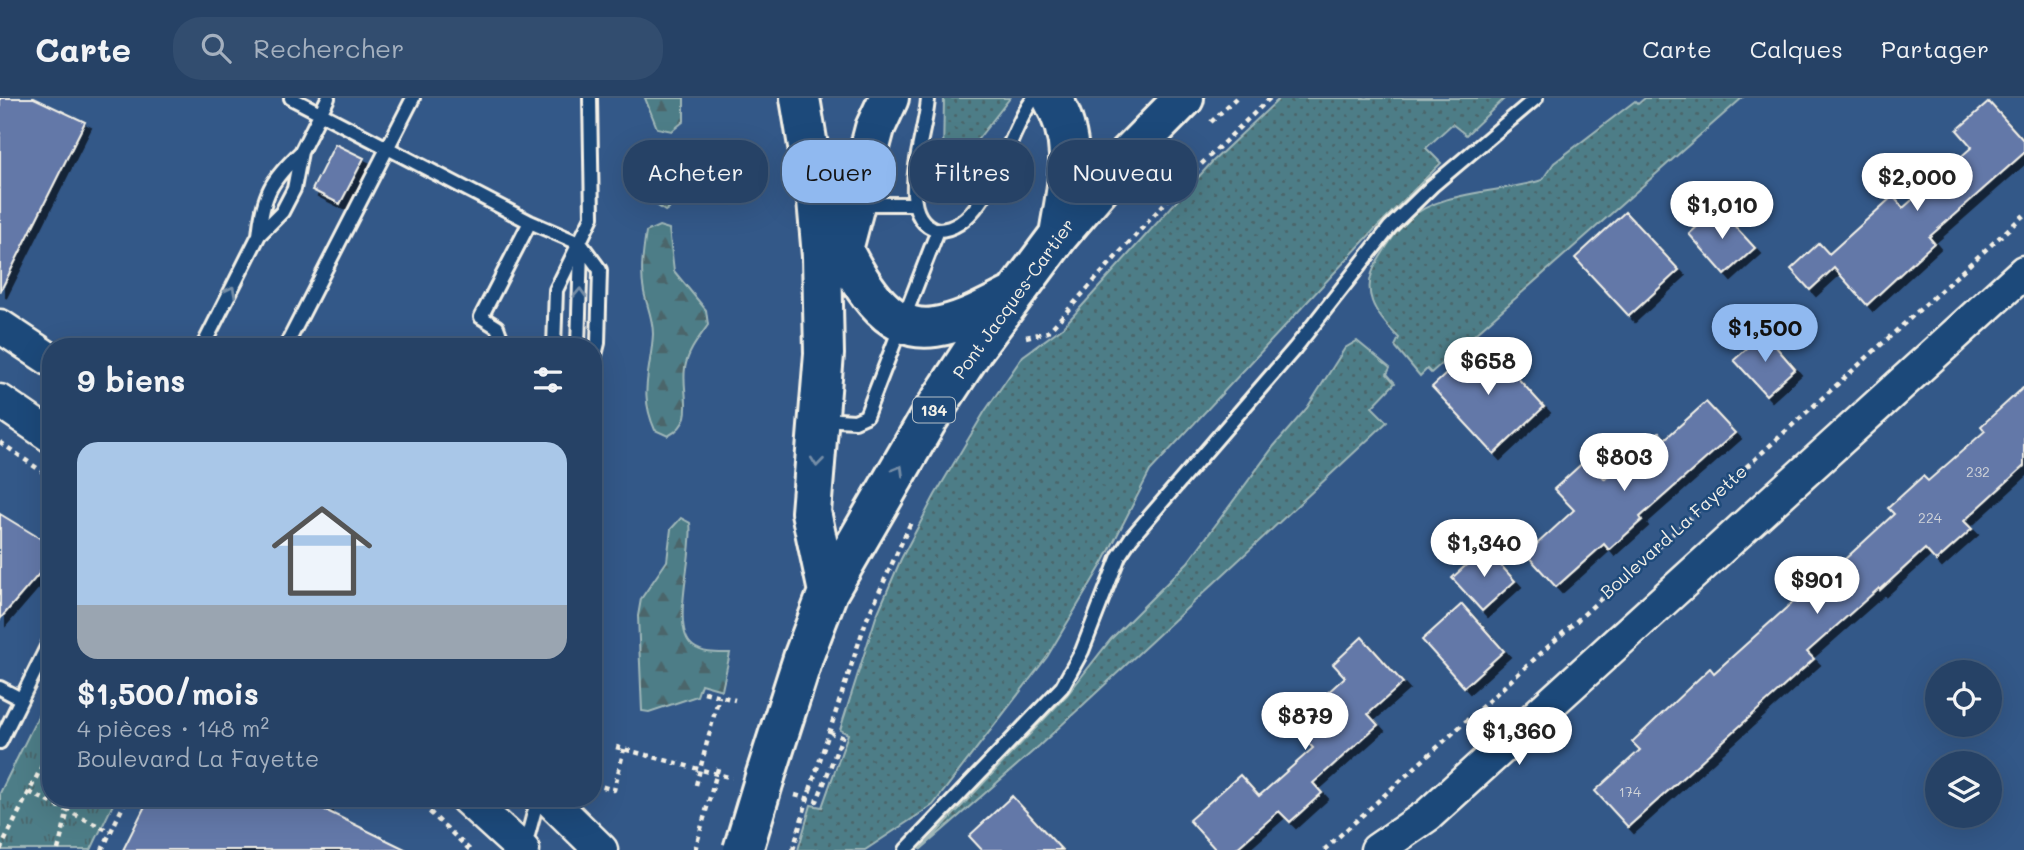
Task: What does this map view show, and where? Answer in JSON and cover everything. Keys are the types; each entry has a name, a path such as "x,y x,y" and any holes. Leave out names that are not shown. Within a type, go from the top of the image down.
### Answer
{"main road":[{"path":"800,98 815,140"},
{"path":"869,140 890,98"},
{"path":"1052,98 1068,133 1071,153 1059,235"},
{"name":"Pont Jacques-Cartier","path":"743,850 828,592 927,421 1012,296 1059,235 1123,160 1195,112"},
{"path":"836,203 844,247 879,307 902,324 921,328 948,324 1012,296"},
{"path":"828,592 811,512 821,419 824,320 836,203"},
{"path":"824,320 844,247"}],"street":[{"path":"1377,850 1428,815 2024,272"},
{"path":"0,326 42,354"},
{"path":"0,401 42,430"},
{"path":"476,807 524,850"},
{"path":"557,807 601,850"},
{"path":"1402,850 1428,815"}],"lane":[{"path":"291,98 530,222 582,244 600,270 598,338"},
{"path":"206,338 259,235 282,212 294,189 301,152 328,98"},
{"path":"290,338 413,98"},
{"path":"554,338 556,290 582,244 592,214 590,98"},
{"path":"928,98 914,204 921,221 938,230 957,225 982,197 1007,156 1034,98"},
{"path":"906,850 1062,687 1082,651 1119,556 1131,538 1295,348 1390,227 1432,186 1536,98"},
{"path":"259,235 264,198 277,174 301,152"},
{"path":"875,203 914,204"},
{"path":"501,338 497,327 481,317 530,222"},
{"path":"821,419 855,421 866,416 938,230"},
{"path":"578,338 582,244"},
{"path":"0,742 42,657"},
{"path":"0,688 21,699"},
{"path":"524,850 536,807"}],"path":[{"path":"1195,112 1236,98"},
{"path":"1026,337 1043,335 1054,325 1192,173 1270,98"},
{"name":"Boulevard La Fayette","path":"1324,850 2024,215"},
{"path":"1020,346 1034,327"},
{"path":"0,442 42,472"},
{"path":"793,850 866,621 914,517"},
{"path":"704,692 736,700"},
{"path":"696,785 719,696"},
{"path":"818,797 842,737 831,733"},
{"path":"616,747 694,768"},
{"path":"602,787 614,790 624,749"},
{"path":"695,850 719,765"},
{"path":"0,850 42,766"},
{"path":"29,792 42,798"},
{"path":"59,807 111,832"},
{"path":"58,850 68,807"},
{"path":"102,850 123,807"},
{"path":"425,807 470,850"}],"green space":[{"path":"645,98 684,98 684,121 672,131 657,128"},
{"path":"944,98 1010,98 977,140 943,140"},
{"path":"1280,98 1505,98 1466,135 1452,124 1426,148 1441,163 1375,229 1150,471 1104,561 1047,657 933,805 865,850 798,850 811,805 822,807 848,734 840,730 876,617 901,559 985,411 1023,356 1063,327 1175,203 1197,203 1197,179"},
{"path":"1645,98 1742,98 1431,373 1427,369 1420,376 1395,346 1399,338 1377,311 1370,292 1373,271 1396,233 1421,210 1437,203 1542,180 1554,163 1635,101 1638,104"},
{"path":"655,203 674,203 665,211"},
{"path":"659,226 669,229 674,271 706,310 708,325 686,362 686,415 677,430 668,436 655,430 646,393 653,334 643,284 642,262 646,232"},
{"path":"1357,341 1390,368 1387,374 1395,383 1372,407 1387,422 1039,746 920,850 1067,695 1111,639 1188,562 1274,446 1307,408 1345,348"},
{"path":"681,518 690,523 691,536 683,607 686,637 693,646 701,650 730,653 722,690 701,684 697,696 649,712 642,711 638,616 641,599 667,561 671,529"},
{"path":"42,708 42,807 112,807 91,850 0,850 0,793"}],"building":[{"path":"0,98 34,98 85,122 0,292"},
{"path":"1989,102 2024,141 2024,153 1929,237 1934,243 1867,305 1834,268 1810,290 1791,269 1819,243 1829,254 1893,196 1903,208 1972,147 1957,130"},
{"path":"335,144 364,158 340,204 312,190"},
{"path":"1718,208 1755,248 1725,275 1689,234"},
{"path":"1625,212 1679,270 1629,316 1575,258"},
{"path":"1764,333 1795,369 1766,395 1734,360"},
{"path":"1483,340 1544,407 1494,454 1432,387"},
{"path":"2024,387 2024,466 1964,521 1972,529 1936,561 1925,549 1880,590 1879,588 1807,652 1814,659 1628,827 1595,791 1640,750 1632,742 1710,668 1714,673 1794,601 1790,597 1825,566 1831,572 1894,514 1888,508 1923,476 1928,481 1985,431 1981,426"},
{"path":"1706,402 1735,433 1640,517 1642,520 1609,550 1604,544 1556,587 1526,554 1574,510 1554,489 1587,459 1605,479 1659,432 1665,439"},
{"path":"0,514 42,540 42,569 0,619"},
{"path":"1485,548 1515,581 1482,611 1452,578"},
{"path":"1462,604 1504,651 1464,687 1422,640"},
{"path":"1362,637 1403,683 1368,714 1378,725 1313,783 1322,793 1290,822 1279,811 1235,850 1216,850 1189,820 1240,775 1259,796 1313,748 1292,725 1345,677 1333,664"},
{"path":"1012,796 1062,850 982,850 969,836"},
{"path":"144,807 326,807 325,810 407,850 123,850"}]}
